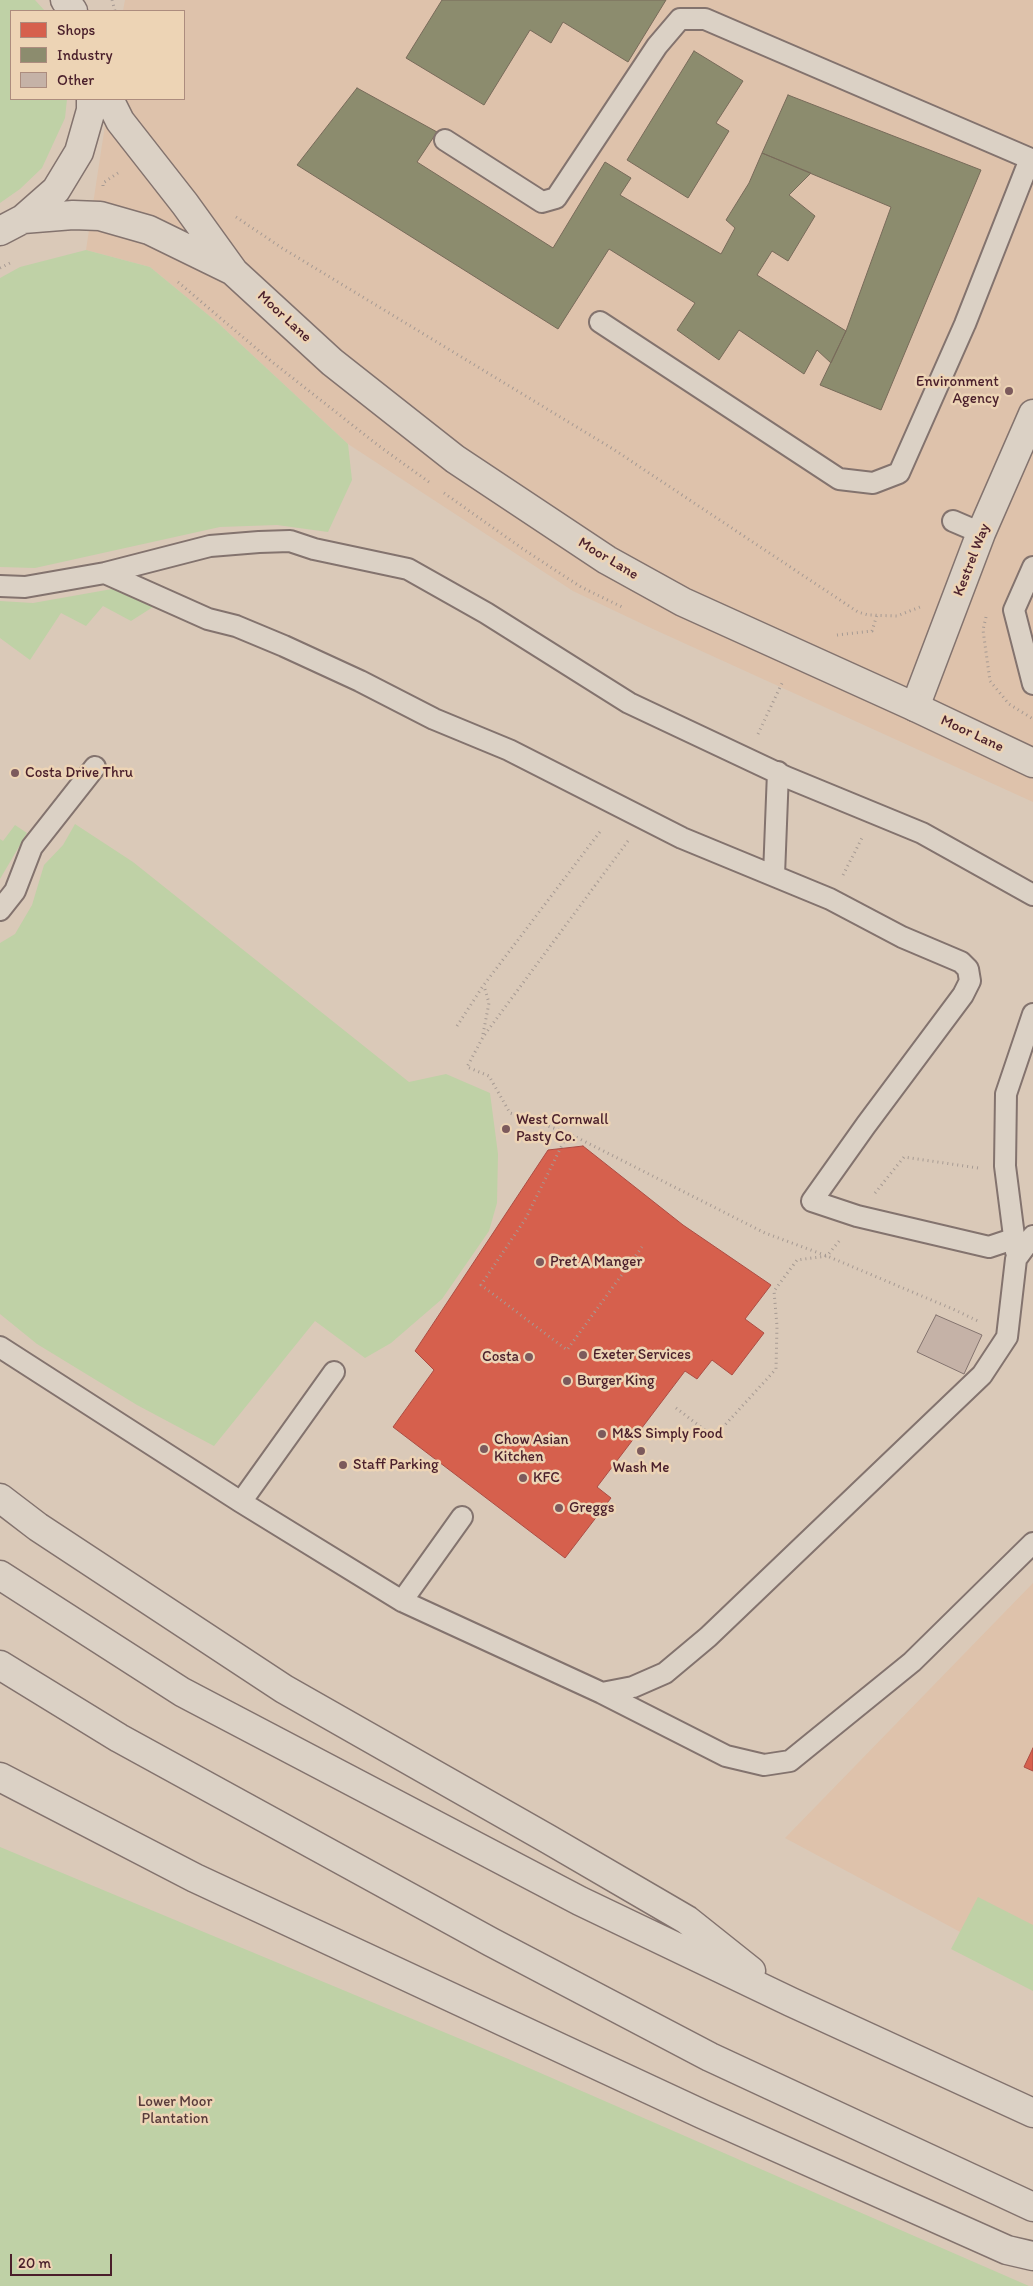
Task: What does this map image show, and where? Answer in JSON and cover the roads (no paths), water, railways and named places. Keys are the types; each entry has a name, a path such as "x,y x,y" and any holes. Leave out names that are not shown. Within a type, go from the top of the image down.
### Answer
{"main road":[{"path":"65,0 73,10"},
{"path":"11,225 56,190 79,152 91,110 91,100"},
{"name":"Moor Lane","path":"110,100 120,121 234,272 332,362 455,459 607,560 682,602 915,707 1033,763"},
{"name":"Moor Lane","path":"11,225 73,215 100,216 150,230 234,272"},
{"name":"Kestrel Way","path":"915,707 981,533 1033,414"},
{"path":"0,1498 38,1527 284,1689 687,1920 791,2002"},
{"path":"0,1575 182,1692 580,1900 791,2002 1033,2113"},
{"path":"0,1665 119,1738 508,1951 710,2057 1033,2207"},
{"path":"0,1776 195,1878 702,2114 1007,2250 1033,2256"}],"lane":[{"path":"445,140 542,202 556,198 657,46 680,19 697,19 705,20 1032,160 965,324 898,473 873,484 839,479 600,322"},
{"path":"952,521 981,533"},
{"path":"0,586 25,587 105,573 210,546 290,541 314,549 408,569 486,613 629,703 778,772 922,833 1033,895"},
{"path":"1033,567 1014,610 1033,684"},
{"path":"105,573 208,619 236,626 284,646 360,681 434,719 509,750 682,838 830,899 902,938 961,962 968,969 970,981 963,995 812,1201 857,1216 989,1247 1024,1237"},
{"path":"0,910 15,891 32,847 95,768"},
{"path":"774,876 778,772"},
{"path":"602,1693 633,1688 665,1672 708,1637 982,1375 1007,1337 1016,1259 1024,1237 1009,1204 1005,1166 1006,1094 1033,1014"},
{"path":"0,1347 241,1502 402,1601 602,1693 726,1756 764,1765 790,1761 912,1662 1033,1543"},
{"path":"241,1502 334,1372"},
{"path":"402,1601 462,1517"}],"place":[{"name":"Environment Agency","path":"1009,391"},
{"name":"Costa Drive Thru","path":"15,773"},
{"name":"West Cornwall Pasty Co.","path":"506,1129"},
{"name":"Pret A Manger","path":"540,1262"},
{"name":"Exeter Services","path":"583,1355"},
{"name":"Costa","path":"529,1357"},
{"name":"Burger King","path":"567,1381"},
{"name":"M&S Simply Food","path":"602,1434"},
{"name":"Chow Asian Kitchen","path":"484,1449"},
{"name":"Wash Me","path":"641,1451"},
{"name":"Staff Parking","path":"343,1465"},
{"name":"KFC","path":"523,1478"},
{"name":"Greggs","path":"559,1508"}],"park label":[{"name":"Lower Moor Plantation","path":"175,2110"}]}
